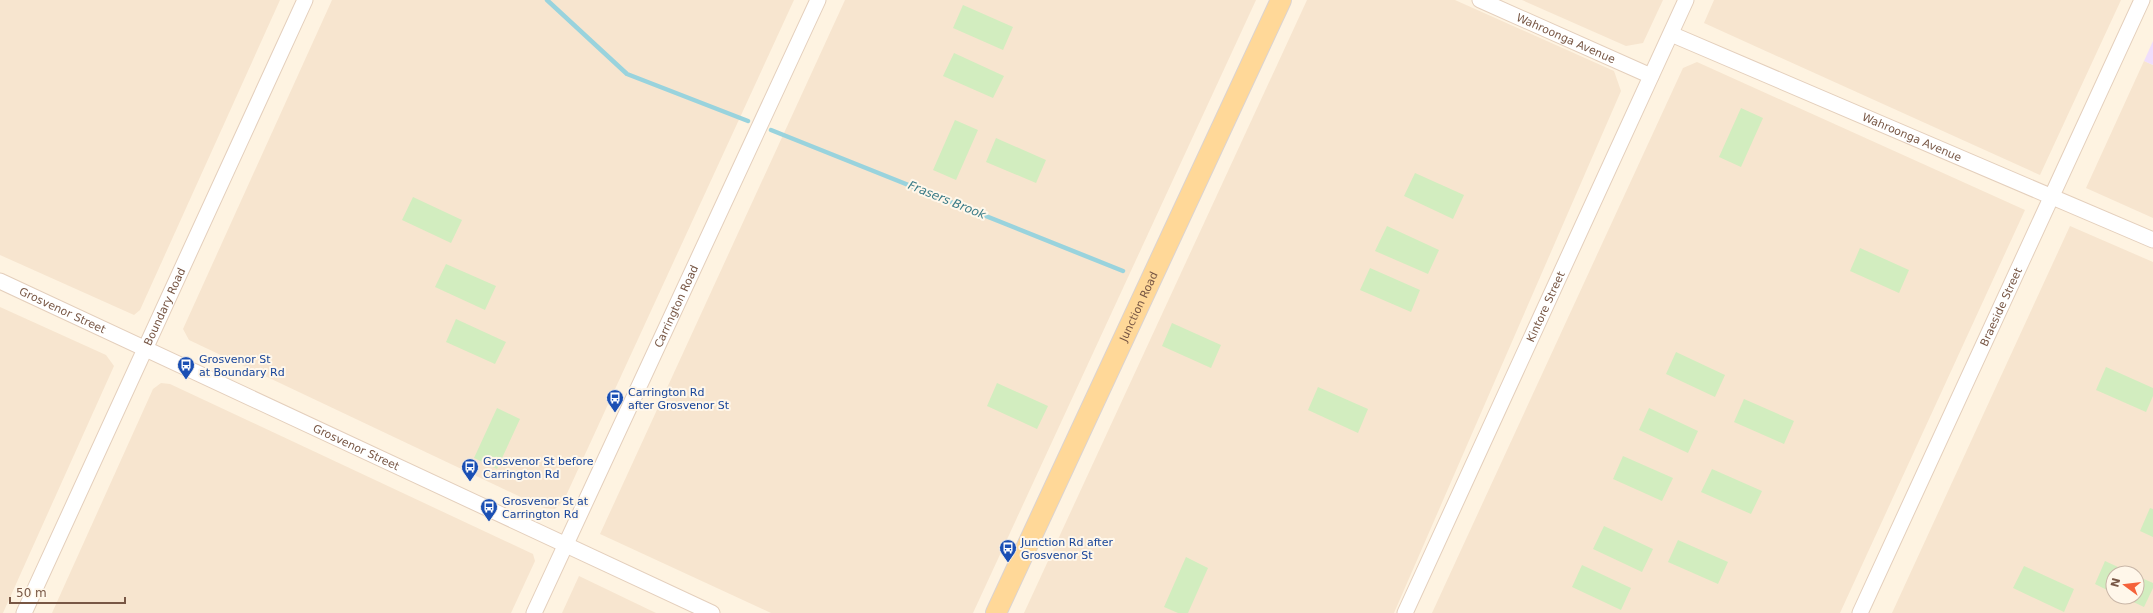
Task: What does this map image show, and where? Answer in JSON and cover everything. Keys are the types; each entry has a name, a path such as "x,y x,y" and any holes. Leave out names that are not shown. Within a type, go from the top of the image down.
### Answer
{"main road":[{"name":"Junction Road","path":"996,613 1281,0"}],"street":[{"name":"Boundary Road","path":"24,613 305,0"},
{"name":"Carrington Road","path":"534,613 818,0"},
{"name":"Wahroonga Avenue","path":"1480,0 1651,76"},
{"name":"Kintore Street","path":"1405,613 1686,0"},
{"name":"Braeside Street","path":"1860,613 2142,0"},
{"name":"Wahroonga Avenue","path":"1671,34 2153,240"},
{"name":"Grosvenor Street","path":"0,281 712,613"}],"shaded area":[{"path":"0,0 280,0 140,310 134,315 0,255"},
{"path":"332,0 794,0 564,500 555,509 544,508 189,340 183,329"},
{"path":"845,0 1256,0 973,613 771,613 600,534"},
{"path":"1307,0 1455,0 1614,71 1621,91 1394,613 1024,613"},
{"path":"1522,0 1663,0 1643,43 1626,46"},
{"path":"1714,0 2121,0 2040,175 1704,23"},
{"path":"2153,41 2153,65 2144,61"},
{"path":"2144,61 2153,65 2153,218 2086,188"},
{"path":"1697,62 2025,210 1840,613 1432,613 1683,68"},
{"path":"2070,226 2153,262 2153,613 1892,613"},
{"path":"0,307 106,355 114,366 3,613 0,613"},
{"path":"161,383 170,384 533,554 535,561 511,613 52,613 153,389"},
{"path":"579,576 656,613 562,613"}],"green space":[{"path":"963,5 1013,27 1003,50 953,28"},
{"path":"954,53 1004,76 993,98 943,76"},
{"path":"1741,108 1763,118 1741,167 1719,157"},
{"path":"955,120 978,130 956,180 933,170"},
{"path":"996,138 1046,160 1036,183 986,162"},
{"path":"1415,173 1464,195 1453,219 1404,196"},
{"path":"413,197 462,220 451,243 402,220"},
{"path":"1387,226 1439,250 1428,274 1375,251"},
{"path":"1860,248 1909,270 1899,293 1850,271"},
{"path":"446,264 496,286 485,310 435,287"},
{"path":"1370,268 1420,290 1411,312 1360,290"},
{"path":"456,319 506,342 495,364 446,342"},
{"path":"1172,323 1221,345 1211,368 1162,346"},
{"path":"1676,352 1725,375 1715,397 1666,374"},
{"path":"2106,367 2153,388 2153,396 2146,412 2096,390"},
{"path":"997,383 1048,406 1037,429 987,406"},
{"path":"1318,387 1368,409 1358,433 1308,410"},
{"path":"1744,399 1794,421 1784,444 1734,422"},
{"path":"497,408 520,419 497,469 474,458"},
{"path":"1649,408 1698,431 1688,453 1639,430"},
{"path":"1623,456 1673,478 1662,501 1613,479"},
{"path":"1712,469 1762,491 1751,514 1701,492"},
{"path":"2150,508 2153,509 2153,537 2140,531"},
{"path":"1604,526 1653,549 1642,572 1593,549"},
{"path":"1678,540 1728,562 1718,584 1668,562"},
{"path":"1186,557 1208,568 1188,613 1178,613 1164,607"},
{"path":"2105,561 2114,565 2105,565 2105,589 2095,584"},
{"path":"1582,565 1631,588 1621,610 1572,587"},
{"path":"2024,566 2074,589 2064,612 2013,588"},
{"path":"2145,580 2153,583 2153,588 2145,605"}],"waterway":[{"name":"Frasers Brook","path":"547,0 627,74 748,121"},
{"name":"Frasers Brook","path":"771,130 1123,271"}],"place":[{"name":"Grosvenor St at Boundary Rd","path":"186,380"},
{"name":"Carrington Rd after Grosvenor St","path":"615,413"},
{"name":"Grosvenor St before Carrington Rd","path":"470,482"},
{"name":"Grosvenor St at Carrington Rd","path":"489,522"},
{"name":"Junction Rd after Grosvenor St","path":"1008,563"}]}
